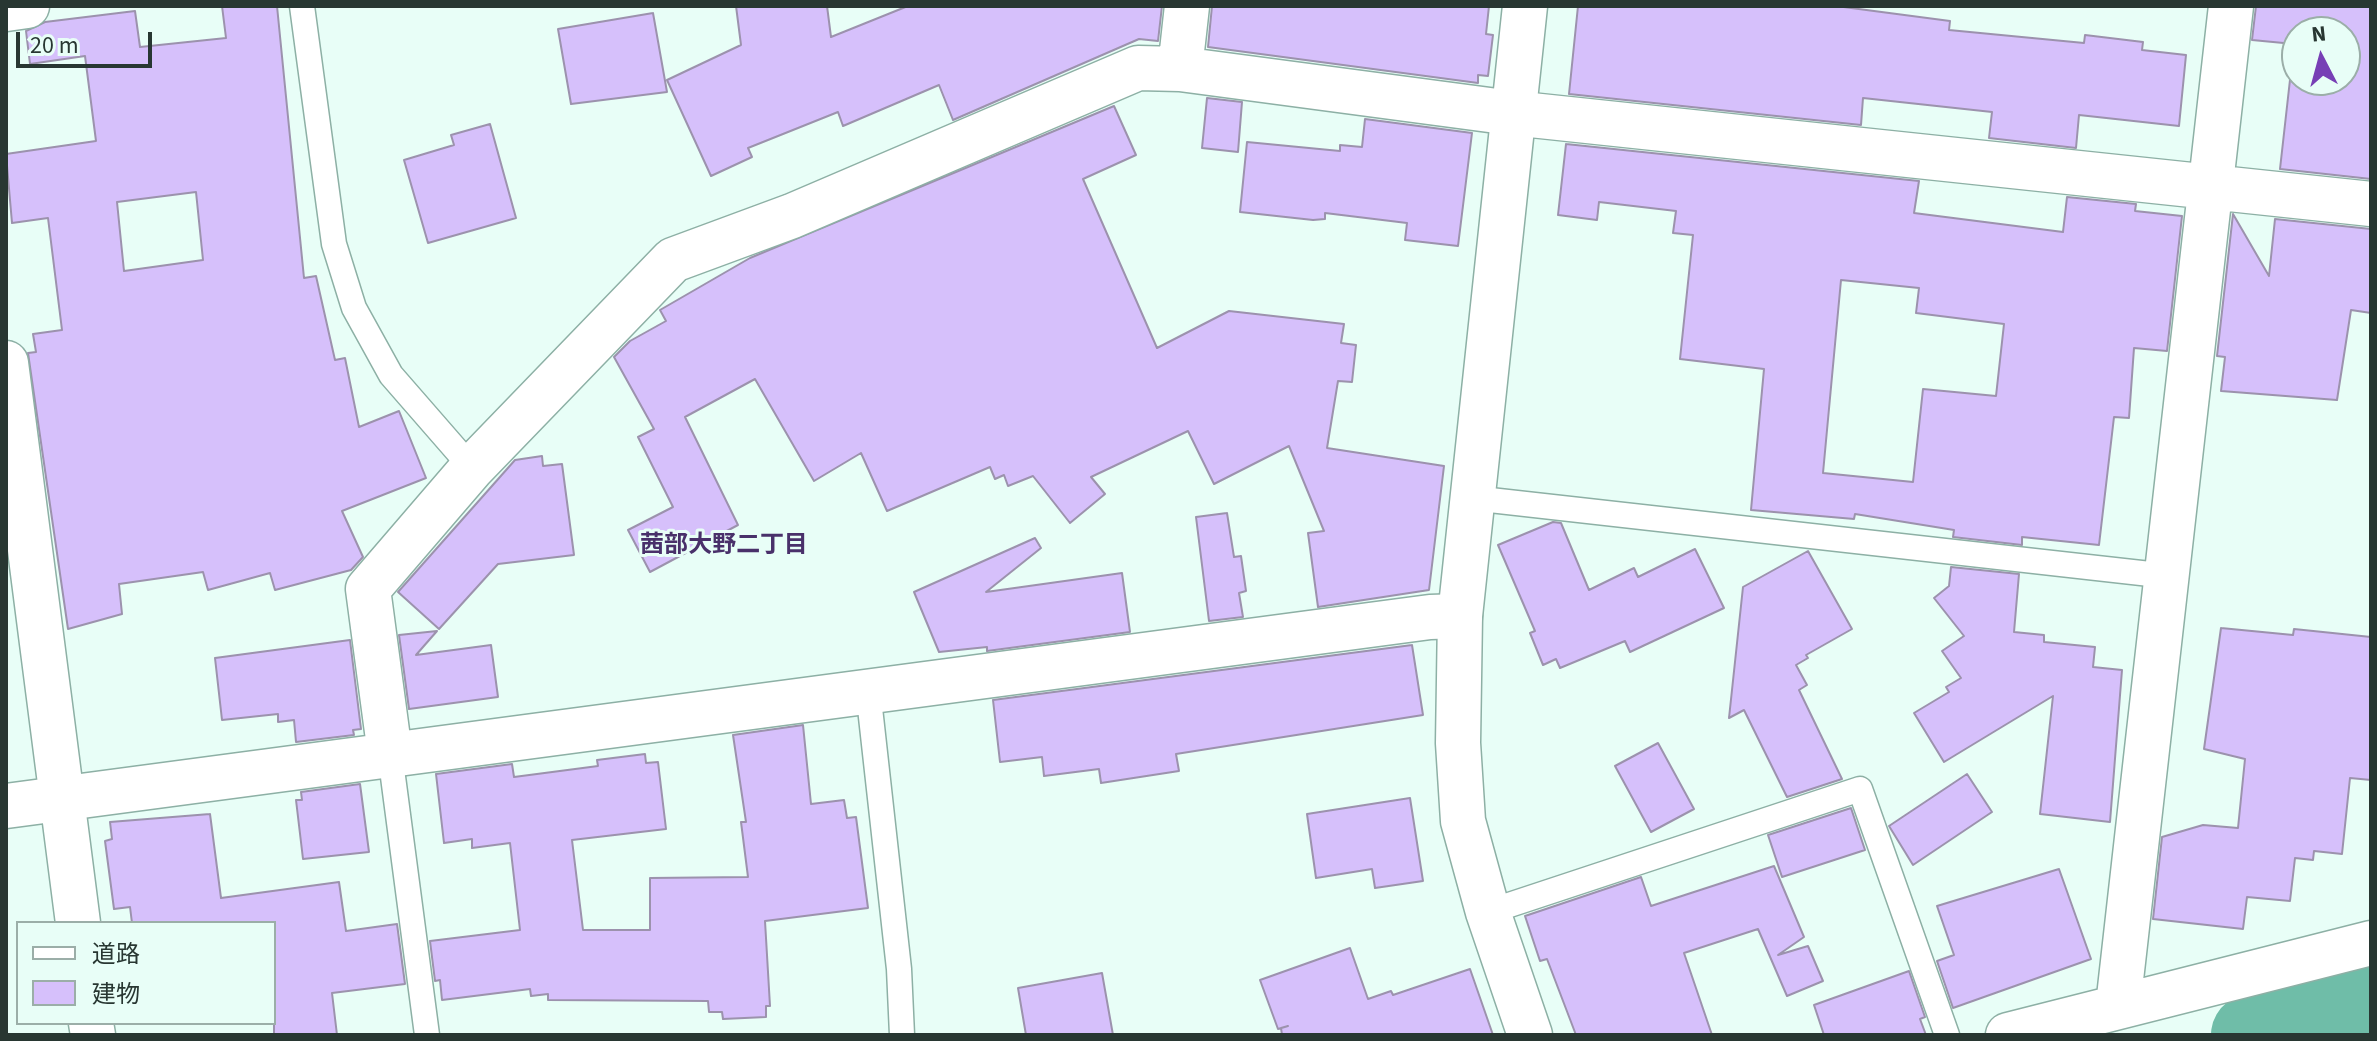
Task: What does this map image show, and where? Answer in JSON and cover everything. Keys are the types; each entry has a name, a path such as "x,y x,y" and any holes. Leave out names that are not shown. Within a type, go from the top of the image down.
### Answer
{"street":[{"path":"6,9 27,6"},
{"path":"1180,69 1187,6"},
{"path":"1525,6 1460,616 1458,743 1463,821 1488,912 1530,1035"},
{"path":"2118,1006 2231,6"},
{"path":"390,754 368,589 472,468 673,260 792,216 1138,68 1180,69 1512,113 2371,204"},
{"path":"6,363 78,921"},
{"path":"6,806 868,690 1460,616"},
{"path":"2008,1035 2371,943"}],"lane":[{"path":"302,6 334,244 354,308 391,375 472,468"},
{"path":"1472,498 2168,576"},
{"path":"868,690 899,969 902,1035"},
{"path":"390,754 427,1035"},
{"path":"1488,912 1860,789 1947,1035"}],"building":[{"path":"222,6 277,6 304,278 316,276 335,360 345,358 359,427 399,411 426,478 342,511 363,557 351,570 275,590 270,573 208,590 203,572 119,584 122,614 68,629 28,353 36,352 33,334 62,330 48,218 12,223 6,154 96,141 85,56 30,64 26,31 45,22 135,11 140,47 226,38","holes":["196,192 203,260 124,271 117,202"]},
{"path":"736,6 827,6 831,37 908,6 1162,6 1158,41 1139,39 953,120 939,85 843,126 838,112 748,148 752,157 711,176 667,80 741,45"},
{"path":"1212,6 1489,6 1486,34 1493,35 1488,76 1478,75 1478,83 1208,47"},
{"path":"1578,6 1836,6 1950,21 1949,30 2084,43 2085,35 2143,42 2142,50 2186,55 2179,126 2079,115 2076,148 1989,138 1992,112 1863,98 1861,125 1569,94"},
{"path":"2256,6 2371,6 2371,179 2280,169 2288,96 2361,96 2361,16 2281,16 2281,43 2252,40"},
{"path":"653,13 667,92 571,104 558,29"},
{"path":"1207,98 1242,102 1238,152 1202,148"},
{"path":"1114,106 1136,155 1083,179 1157,348 1229,311 1344,324 1341,343 1356,345 1352,382 1338,381 1327,448 1444,466 1429,590 1318,607 1308,533 1324,531 1289,446 1214,484 1188,431 1091,477 1105,494 1070,523 1033,476 1008,486 1004,475 995,479 990,467 887,511 861,453 814,481 755,379 685,417 738,525 650,572 628,530 673,507 638,437 654,429 614,357 630,341 666,321 660,310 750,258"},
{"path":"1365,119 1472,133 1458,246 1405,240 1407,223 1325,213 1325,219 1313,220 1240,212 1247,142 1340,151 1340,145 1362,147"},
{"path":"490,124 516,218 428,243 404,160 454,145 451,135"},
{"path":"1566,144 1919,181 1914,213 2063,232 2067,197 2136,204 2135,211 2182,216 2167,351 2134,348 2129,418 2114,417 2099,545 2022,537 2022,545 1953,537 1954,530 1855,514 1854,519 1751,510 1764,369 1680,359 1693,235 1673,233 1676,211 1599,202 1597,220 1558,215","holes":["1841,280 1919,288 1916,313 2004,324 1996,396 1923,389 1913,482 1823,473"]},
{"path":"2233,214 2269,276 2275,219 2371,229 2371,313 2351,310 2337,400 2221,391 2225,357 2217,356"},
{"path":"542,456 543,466 562,464 574,555 498,564 439,629 398,592 515,460"},
{"path":"1227,513 1234,557 1241,556 1246,591 1239,593 1243,617 1209,621 1196,517"},
{"path":"1553,522 1561,523 1589,590 1634,568 1638,577 1695,549 1724,608 1630,652 1625,641 1560,668 1556,659 1543,665 1530,633 1535,631 1498,545"},
{"path":"1035,538 1041,548 986,592 1122,573 1130,632 987,651 987,647 939,652 914,592"},
{"path":"1808,551 1852,629 1806,655 1808,658 1796,665 1807,685 1799,690 1842,779 1787,797 1744,710 1729,718 1743,587"},
{"path":"1951,567 2019,574 2014,632 2044,635 2044,642 2095,647 2093,667 2122,670 2110,822 2040,814 2053,696 1944,762 1914,713 1949,692 1946,687 1961,678 1942,651 1964,636 1934,598 1949,586"},
{"path":"2221,628 2293,635 2294,629 2371,637 2371,780 2350,778 2342,854 2314,851 2313,860 2295,858 2290,901 2247,897 2243,929 2153,919 2162,837 2203,825 2238,828 2245,759 2204,749"},
{"path":"437,631 416,655 491,645 498,697 409,709 399,635"},
{"path":"350,640 361,729 353,730 354,735 296,742 294,720 278,722 278,714 222,720 215,658"},
{"path":"1412,645 1423,715 1176,754 1179,771 1101,783 1099,769 1044,776 1042,757 1000,762 993,700"},
{"path":"803,725 811,804 844,800 847,818 856,817 868,908 765,921 770,1006 766,1006 766,1017 723,1019 722,1012 709,1012 708,1001 548,1000 548,994 531,996 530,989 442,1000 440,980 435,981 430,941 520,930 510,843 472,848 472,839 444,843 436,774 512,764 514,777 598,766 597,760 645,754 646,763 658,762 666,829 572,840 583,930 650,930 650,878 748,877 741,822 746,822 733,735"},
{"path":"1658,743 1694,809 1651,832 1615,766"},
{"path":"1967,774 1992,812 1913,865 1889,826"},
{"path":"360,784 369,852 303,859 296,800 302,800 301,792"},
{"path":"1410,798 1423,881 1375,888 1372,869 1316,878 1307,814"},
{"path":"1851,808 1865,850 1782,877 1768,835"},
{"path":"210,814 221,898 339,882 346,931 397,924 405,984 332,993 337,1035 274,1035 276,921 132,921 130,907 114,909 105,841 112,839 110,822"},
{"path":"1774,866 1804,937 1778,955 1808,946 1823,981 1787,996 1758,929 1684,953 1712,1035 1576,1035 1547,959 1540,961 1525,916 1641,877 1651,906"},
{"path":"2059,869 2091,959 1953,1008 1937,961 1954,955 1937,906"},
{"path":"1350,948 1368,999 1391,991 1393,995 1470,969 1493,1035 1282,1035 1281,1028 1278,1029 1260,980"},
{"path":"1909,971 1925,1017 1920,1019 1926,1035 1824,1035 1814,1005"},
{"path":"1102,973 1113,1035 1026,1035 1018,988"}],"waterway":[{"path":"2252,1035 2371,1004"}],"district":[{"name":"茜部大野二丁目","path":"724,547"}]}
